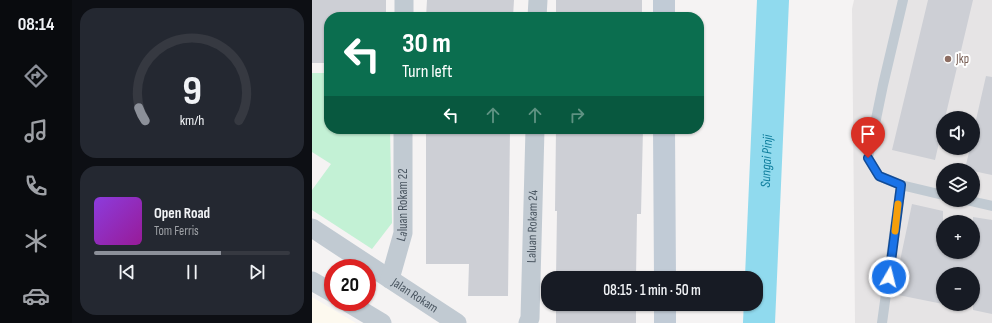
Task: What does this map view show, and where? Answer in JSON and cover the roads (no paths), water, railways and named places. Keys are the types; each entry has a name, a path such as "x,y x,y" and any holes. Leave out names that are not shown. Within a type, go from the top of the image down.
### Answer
{"main road":[{"path":"664,0 664,12"},
{"path":"664,134 664,271"},
{"path":"665,311 665,323"}],"street":[{"path":"404,0 404,12"},
{"path":"538,0 538,12"},
{"name":"Laluan Rokam 22","path":"390,279 403,234 403,134"},
{"name":"Laluan Rokam 24","path":"528,323 530,318 535,134"},
{"name":"Jalan Rokam","path":"312,228 457,323"},
{"path":"312,281 324,288"},
{"path":"361,311 375,321"}],"lane":[{"path":"903,0 868,158 879,176 901,185 936,193"},
{"path":"882,323 901,185"},
{"path":"980,203 992,206"}],"waterway":[{"name":"Sungai Pinji","path":"759,323 773,0"}],"place":[{"name":"Jkp","path":"948,59"}]}
